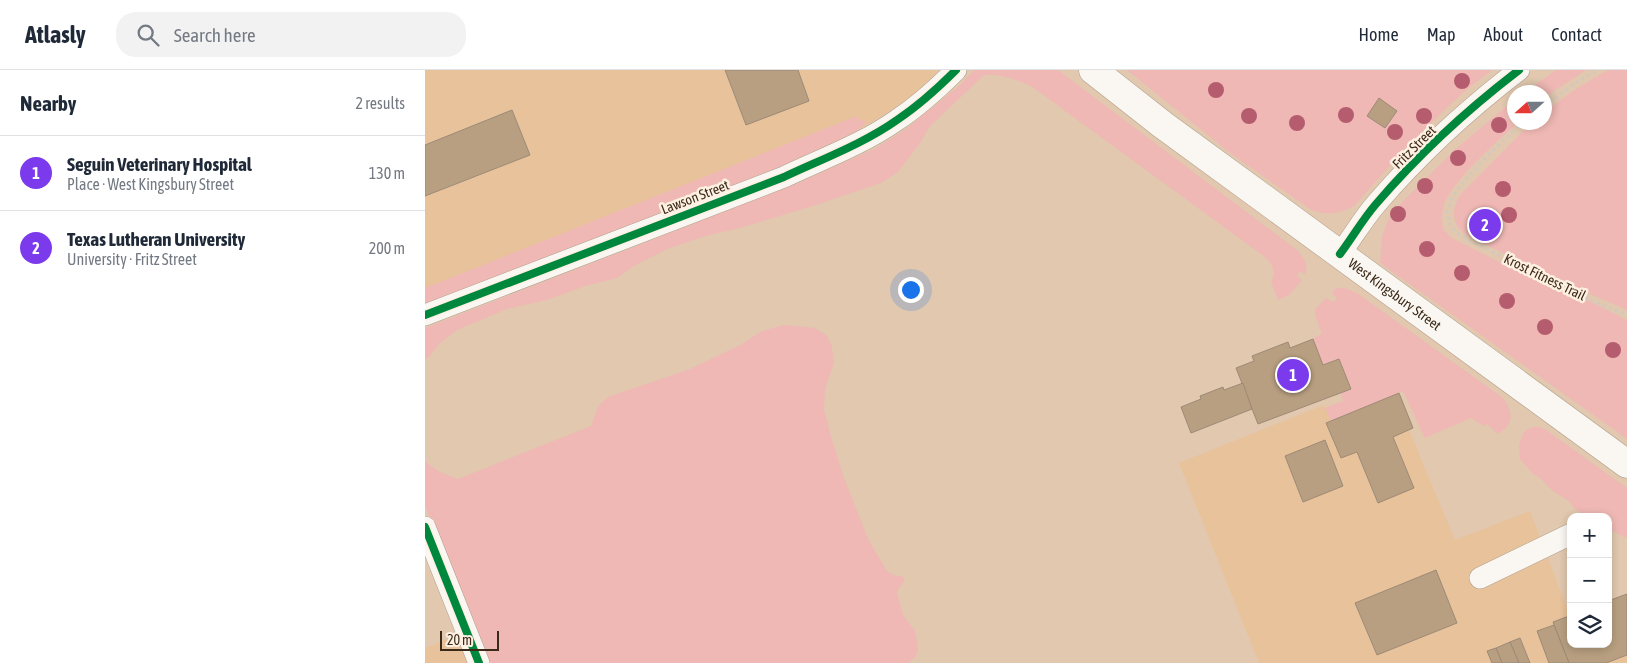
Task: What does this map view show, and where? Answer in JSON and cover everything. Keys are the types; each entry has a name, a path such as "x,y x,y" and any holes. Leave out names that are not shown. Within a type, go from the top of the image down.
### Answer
{"main road":[{"name":"West Kingsbury Street","path":"1093,70 1163,125 1627,464"}],"street":[{"name":"Lawson Street","path":"425,314 784,176 837,152 875,134 897,120 922,101 955,70"},
{"name":"Fritz Street","path":"1340,254 1374,206 1416,161 1519,70"},
{"path":"425,527 479,663"},
{"path":"1480,578 1567,536"}],"path":[{"path":"1552,101 1577,82 1598,70"}],"shaded area":[{"path":"425,70 939,70 912,96 879,118 834,143 425,304"},
{"path":"974,70 1058,70 1297,250 1306,265 1305,275 1300,271 1297,276 1302,280 1289,295 1278,300 1271,282 1274,275 1273,269 1265,257 1031,86 1007,77 987,75 983,76 930,126 898,172 881,183 813,206 740,228 709,235 667,249 634,266 617,278 585,286 547,300 507,309 457,330 439,344 429,357 425,359 425,328 798,183 876,148 906,129 960,85"},
{"path":"1127,70 1492,70 1466,90 1413,140 1354,206 1339,212 1325,213 1313,211 1230,153"},
{"path":"1556,70 1586,70 1552,92 1552,85 1535,85"},
{"path":"1608,70 1627,70 1627,310 1548,276 1467,235 1455,222 1455,206 1460,195 1524,130 1552,130 1552,107 1571,92"},
{"path":"1507,106 1507,130 1510,130 1478,160 1450,192 1443,209 1443,229 1452,238 1543,284 1589,301 1627,320 1627,439 1380,263 1382,237 1388,220 1404,200 1458,147"},
{"path":"857,116 858,121 863,119 866,123 857,131 765,175 425,304 425,288"},
{"path":"1336,288 1344,288 1357,293 1503,398 1509,408 1511,417 1504,430 1498,434 1487,424 1484,426 1471,418 1425,438 1403,391 1331,421 1325,408 1343,401 1341,392 1351,388 1339,359 1323,365 1313,338 1322,334 1315,315 1315,309 1326,298 1334,302 1337,298 1332,293"},
{"path":"784,325 815,328 827,336 832,347 834,363 825,389 824,410 832,440 844,478 869,541 887,571 905,579 897,592 903,615 915,631 918,651 915,657 908,663 491,663 425,506 425,461 438,471 458,479 591,426 598,406 608,397 690,369 740,345 762,331"},
{"path":"1399,393 1413,428 1409,430 1455,540 1530,511 1567,608 1567,648 1612,648 1612,600 1627,594 1627,663 1259,663 1179,463 1324,405 1331,421"},
{"path":"1540,427 1546,430 1627,488 1627,538 1612,531 1612,513 1581,513 1569,501 1553,491 1538,476 1534,475 1520,459 1519,445 1522,435 1526,430"},
{"path":"458,635 469,663 425,663 425,648"}],"building":[{"path":"725,70 798,70 809,101 746,125"},
{"path":"1379,98 1397,111 1385,128 1367,116"},
{"path":"512,110 530,155 425,196 425,145"},
{"path":"1313,339 1323,365 1339,359 1351,389 1258,424 1236,368 1254,361 1252,356 1288,342 1290,348"},
{"path":"1243,383 1252,409 1191,433 1181,407 1201,399 1200,396 1223,387 1224,390"},
{"path":"1399,393 1413,428 1393,437 1414,488 1378,503 1357,452 1341,458 1326,423"},
{"path":"1325,440 1343,486 1303,502 1285,456"},
{"path":"1436,570 1457,623 1377,655 1355,603"},
{"path":"1627,594 1627,655 1606,663 1569,663 1553,622 1567,617 1567,648 1612,648 1612,600"},
{"path":"1554,625 1569,663 1549,663 1537,631"},
{"path":"1520,638 1530,663 1519,663 1510,642"},
{"path":"1510,642 1519,663 1502,663 1496,648"},
{"path":"1496,648 1502,663 1492,663 1487,651"}],"cycle path":[{"path":"425,315 784,177 842,151 884,129 905,115 928,97 956,70"},
{"path":"1340,254 1371,210 1426,150 1481,100 1519,70"},
{"path":"425,527 479,663"}],"place":[{"name":"Texas Lutheran University","path":"1485,225"},
{"name":"Seguin Veterinary Hospital","path":"1293,375"}]}
